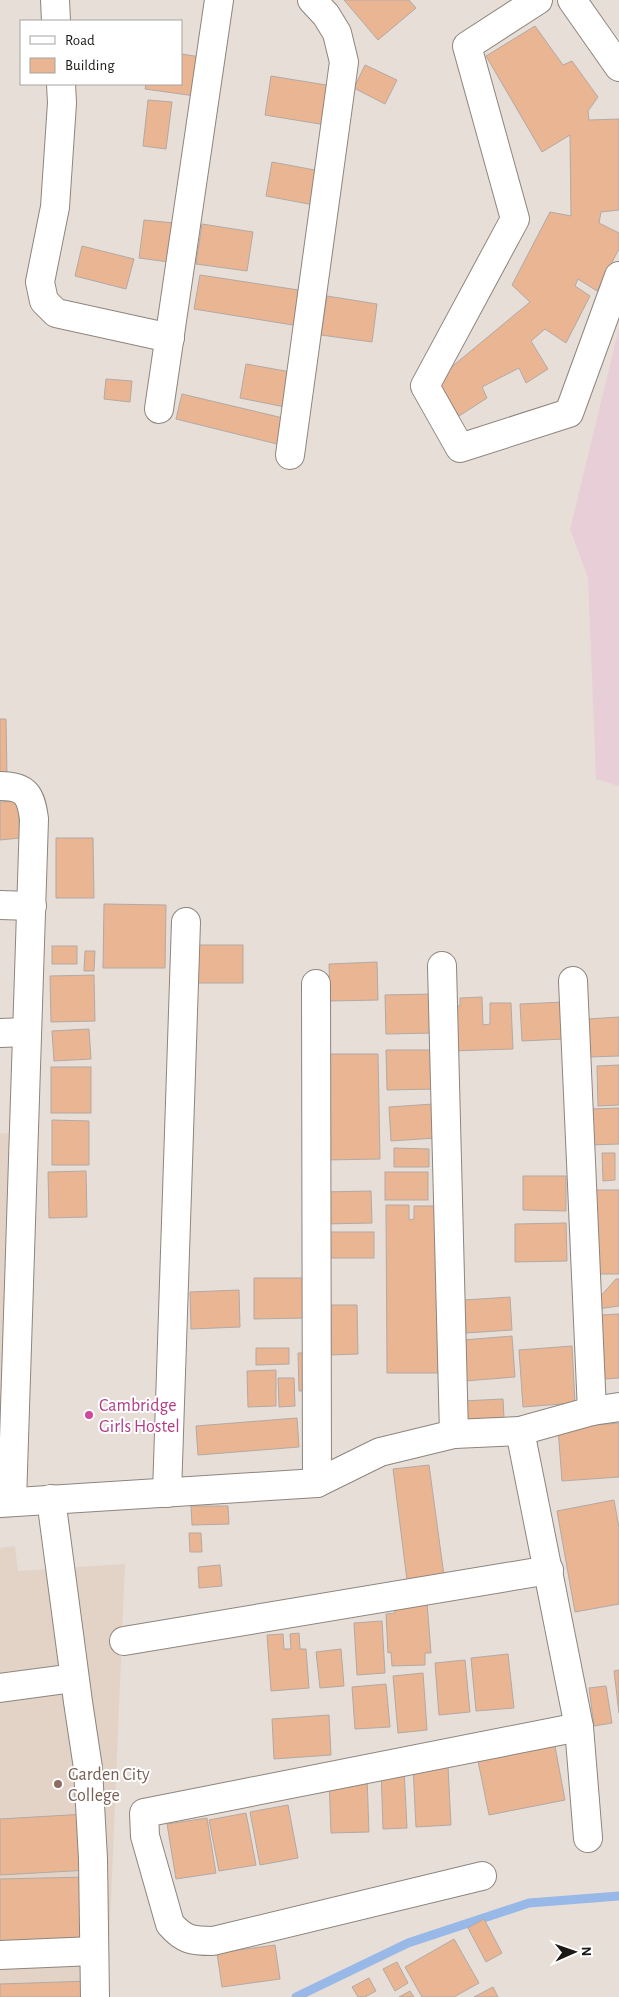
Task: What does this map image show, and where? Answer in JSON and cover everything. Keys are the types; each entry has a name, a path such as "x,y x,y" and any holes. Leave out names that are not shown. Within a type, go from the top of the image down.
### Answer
{"street":[{"path":"55,0 56,20"},
{"path":"159,409 219,0"},
{"path":"290,455 344,62 337,34 326,15 312,0"},
{"path":"538,0 466,46 515,219 425,386 460,448 569,413 619,276"},
{"path":"572,0 619,67"},
{"path":"61,85 62,103 55,207 40,282 44,301 56,313 170,338"},
{"path":"0,786 12,786 25,793 32,802 34,819 32,906 13,1032 6,1502 317,1483 380,1452 454,1434 520,1431 592,1411 619,1407"},
{"path":"0,905 32,906"},
{"path":"167,1493 186,922"},
{"path":"442,966 454,1434"},
{"path":"573,981 592,1411"},
{"path":"316,984 317,1483"},
{"path":"520,1431 579,1727 588,1838"},
{"path":"51,1499 74,1678 88,1768 93,1859 95,1997"},
{"path":"124,1641 549,1570"},
{"path":"0,1688 74,1678"},
{"path":"482,1876 213,1941 188,1939 178,1933 170,1924 145,1836 144,1813 579,1727"},
{"path":"0,1955 94,1951"}],"shaded area":[{"path":"619,328 619,786 596,779 588,578 570,529"},
{"path":"0,1133 13,1134 12,1518 0,1519"},
{"name":"Garden City College","path":"15,1546 18,1571 125,1564 107,1997 0,1997 0,1548"}],"building":[{"path":"344,0 409,0 416,8 378,40"},
{"path":"535,26 563,65 572,61 598,97 588,111 589,120 619,119 619,210 601,212 599,223 619,233 619,249 597,291 578,279 575,286 590,296 566,343 545,329 531,341 548,369 526,383 519,368 482,387 487,398 459,416 437,379 530,302 512,285 550,212 571,216 570,135 542,152 486,56"},
{"path":"182,54 201,57 195,96 145,89 146,85 182,85"},
{"path":"365,65 397,80 385,104 354,88"},
{"path":"271,76 332,86 326,125 265,115"},
{"path":"148,100 172,102 166,149 143,146"},
{"path":"272,162 320,171 314,205 266,196"},
{"path":"144,220 174,223 169,262 139,258"},
{"path":"202,224 253,232 247,271 196,264"},
{"path":"82,246 134,259 126,289 75,276"},
{"path":"200,275 305,291 299,326 194,309"},
{"path":"327,296 377,304 372,342 321,335"},
{"path":"246,364 291,372 285,407 240,398"},
{"path":"106,379 132,381 130,402 104,399"},
{"path":"182,394 283,418 277,444 176,419"},
{"path":"0,719 6,719 7,775 0,775"},
{"path":"18,801 20,838 0,840 0,802"},
{"path":"56,838 93,838 94,898 56,898"},
{"path":"104,904 166,905 165,968 103,968"},
{"path":"193,945 243,945 243,983 193,983"},
{"path":"52,946 77,946 77,964 52,964"},
{"path":"85,951 95,951 94,971 84,971"},
{"path":"377,962 378,1000 330,1001 329,964"},
{"path":"94,975 95,1021 51,1022 50,976"},
{"path":"433,994 434,1033 386,1034 385,995"},
{"path":"482,997 483,1025 490,1024 490,1003 511,1003 513,1049 451,1051 450,1013 457,1013 457,1006 460,1006 460,998"},
{"path":"564,1002 565,1039 522,1041 520,1004"},
{"path":"619,1017 619,1056 590,1057 588,1019"},
{"path":"89,1029 91,1059 54,1061 52,1031"},
{"path":"386,1050 436,1050 436,1089 387,1090"},
{"path":"323,1054 378,1054 380,1159 325,1160"},
{"path":"619,1065 619,1105 598,1106 597,1066"},
{"path":"51,1067 91,1067 91,1113 51,1113"},
{"path":"433,1104 436,1138 391,1141 389,1107"},
{"path":"619,1108 619,1144 590,1145 590,1109"},
{"path":"52,1120 89,1121 89,1165 52,1165"},
{"path":"394,1148 429,1149 429,1167 394,1167"},
{"path":"602,1153 615,1153 615,1180 603,1181"},
{"path":"86,1171 87,1217 49,1218 48,1172"},
{"path":"385,1172 428,1172 428,1200 385,1200"},
{"path":"523,1176 566,1176 566,1211 523,1210"},
{"path":"590,1190 619,1190 619,1274 590,1274"},
{"path":"371,1191 372,1223 323,1224 322,1192"},
{"path":"386,1205 409,1205 409,1220 414,1219 414,1206 439,1206 440,1373 387,1373"},
{"path":"566,1223 567,1261 515,1262 515,1224"},
{"path":"318,1232 374,1232 374,1258 318,1258"},
{"path":"254,1278 306,1278 307,1318 254,1319"},
{"path":"616,1279 619,1279 619,1306 597,1309 597,1300"},
{"path":"239,1290 240,1327 191,1329 190,1292"},
{"path":"510,1297 512,1330 466,1333 464,1300"},
{"path":"328,1305 357,1305 358,1354 329,1355"},
{"path":"619,1314 619,1378 605,1379 601,1315"},
{"path":"512,1336 515,1377 465,1381 463,1340"},
{"path":"572,1346 575,1403 523,1407 519,1350"},
{"path":"256,1348 289,1348 289,1364 256,1365"},
{"path":"298,1353 315,1353 316,1390 299,1391"},
{"path":"276,1370 276,1406 248,1407 247,1371"},
{"path":"278,1378 294,1378 295,1406 279,1407"},
{"path":"503,1399 504,1418 463,1420 462,1401"},
{"path":"297,1418 299,1447 198,1455 196,1426"},
{"path":"619,1423 619,1477 562,1481 558,1428"},
{"path":"429,1465 445,1583 408,1588 393,1469"},
{"path":"614,1500 619,1528 619,1604 575,1612 557,1511"},
{"path":"191,1506 228,1506 229,1524 192,1525"},
{"path":"189,1533 201,1533 202,1552 190,1552"},
{"path":"220,1565 222,1586 199,1588 198,1567"},
{"path":"427,1602 431,1653 425,1653 425,1665 392,1666 391,1652 388,1653 386,1614 395,1613 394,1604"},
{"path":"382,1621 385,1673 357,1675 354,1623"},
{"path":"299,1633 300,1649 306,1649 309,1688 271,1691 267,1635 283,1634 284,1649 291,1649 290,1634"},
{"path":"341,1649 344,1686 320,1688 316,1652"},
{"path":"508,1654 514,1708 476,1711 471,1658"},
{"path":"465,1660 470,1712 439,1715 435,1663"},
{"path":"619,1670 619,1713 614,1671"},
{"path":"423,1673 427,1730 398,1733 393,1676"},
{"path":"386,1684 390,1727 355,1729 352,1687"},
{"path":"606,1686 612,1723 594,1726 589,1688"},
{"path":"329,1715 331,1755 274,1759 272,1719"},
{"path":"554,1741 565,1800 489,1815 477,1756"},
{"path":"448,1766 451,1825 416,1827 413,1767"},
{"path":"404,1768 407,1828 383,1829 381,1769"},
{"path":"367,1776 369,1832 331,1833 329,1777"},
{"path":"288,1805 298,1858 260,1865 250,1812"},
{"path":"246,1813 256,1865 219,1871 209,1820"},
{"path":"86,1814 89,1870 0,1875 0,1819"},
{"path":"207,1818 216,1873 176,1879 167,1824"},
{"path":"87,1877 89,1944 0,1947 0,1879"},
{"path":"484,1919 502,1953 486,1962 468,1928"},
{"path":"454,1939 479,1983 454,1997 422,1997 405,1967"},
{"path":"275,1945 280,1979 222,1987 217,1953"},
{"path":"397,1962 408,1983 395,1991 383,1969"},
{"path":"369,1978 376,1991 365,1997 358,1997 352,1987"},
{"path":"91,1981 91,1997 0,1997 0,1984"},
{"path":"493,1987 498,1997 474,1997"},
{"path":"410,1991 414,1997 399,1997"}],"waterway":[{"path":"296,1997 408,1943 529,1903 619,1896"}],"place":[{"name":"Cambridge Girls Hostel","path":"89,1415"},
{"name":"Garden City College","path":"58,1784"}]}
